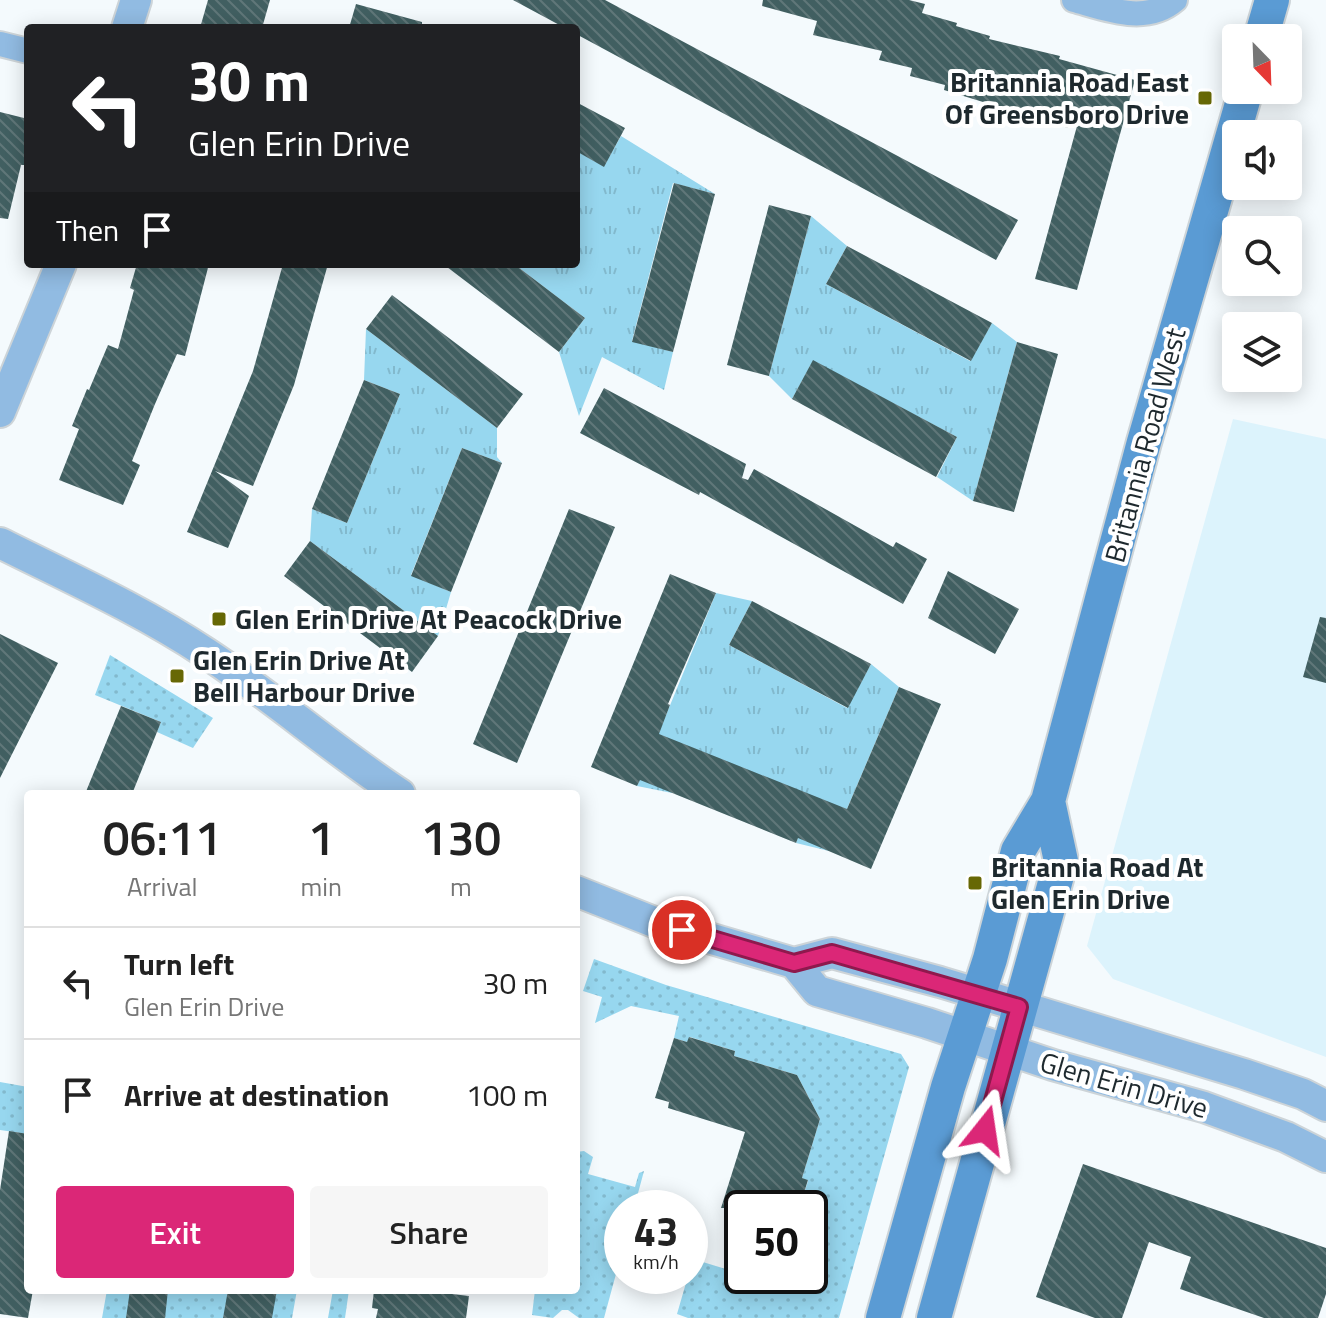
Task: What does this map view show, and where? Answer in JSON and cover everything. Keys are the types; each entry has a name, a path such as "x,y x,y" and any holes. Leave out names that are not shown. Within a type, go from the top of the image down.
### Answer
{"main road":[{"path":"1265,24 1272,0"},
{"name":"Britannia Road West","path":"883,1318 1018,851 1048,801 1149,427 1242,104"},
{"name":"Britannia Road West","path":"934,1318 1061,861 1048,801"}],"street":[{"path":"128,24 136,0"},
{"path":"1074,0 1126,13 1154,13 1175,0"},
{"path":"0,44 24,50"},
{"path":"0,412 59,268"},
{"path":"0,543 128,607 205,651 395,790"},
{"path":"580,893 654,922 794,963"},
{"name":"Glen Erin Drive","path":"1326,1106 1303,1094 1244,1074 832,953 794,963 817,991 1204,1107 1286,1137 1326,1157"}],"shaded area":[{"path":"1233,419 1326,439 1326,1057 1113,979 1087,946"}],"green space":[{"path":"621,136 715,194 673,183 632,341 673,352 664,390 602,357 579,416 559,352 585,318 519,268 580,268 580,153 604,166"},
{"path":"811,216 847,246 826,284 970,361 992,323 1017,342 973,501 937,477 957,437 813,361 792,399 769,376"},
{"path":"366,329 497,428 497,457 502,463 462,448 411,575 451,592 438,636 310,541 312,509 347,523 400,394 364,380"},
{"path":"716,593 752,601 729,645 847,708 871,664 899,687 829,851 796,843 814,797 690,747 672,793 637,786"},
{"path":"110,655 213,718 193,748 157,732 161,722 95,695"},
{"path":"594,959 666,985 901,1054 909,1067 839,1318 688,1318 677,1314 683,1294 708,1294 708,1264 724,1268 724,1294 828,1294 828,1190 805,1190 808,1181 802,1178 820,1119 797,1075 734,1056 735,1051 690,1037 687,1042 674,1038 679,1016 631,1006 595,1023 602,997 583,991"},
{"path":"0,1082 24,1086 24,1133 0,1130"},
{"path":"584,1151 593,1157 588,1174 635,1187 639,1173 644,1171 639,1190 604,1190 604,1294 611,1294 604,1318 579,1318 568,1310 562,1310 553,1318 532,1315 535,1294 580,1294 580,1152"},
{"path":"106,1294 296,1294 292,1318 102,1318"},
{"path":"332,1294 348,1294 345,1318 328,1318"}],"building":[{"path":"208,0 270,0 263,24 201,24"},
{"path":"513,0 605,0 1018,220 996,260 580,36 580,24 558,24"},
{"path":"763,0 909,0 925,4 922,13 957,23 956,26 990,36 989,39 1060,56 1059,59 1135,80 1077,290 1035,279 1077,126 1070,124 1068,128 944,90 945,85 910,76 912,68 879,60 882,51 813,35 817,21 762,6"},
{"path":"356,4 422,22 422,24 350,24"},
{"path":"580,104 625,128 604,167 580,153"},
{"path":"0,112 24,118 24,165 21,165 8,219 0,218"},
{"path":"674,183 715,194 673,352 632,342"},
{"path":"769,205 811,216 769,376 727,365"},
{"path":"847,246 992,323 971,361 826,284"},
{"path":"136,268 208,268 185,356 177,354 155,404 132,461 140,465 123,505 59,480 79,429 72,426 87,389 108,345 118,349 134,290 130,288"},
{"path":"282,268 327,268 294,385 253,486 215,471 249,496 228,548 187,532 253,371"},
{"path":"448,268 519,268 585,318 559,352"},
{"path":"392,295 523,394 497,428 366,329"},
{"path":"1017,342 1058,354 1014,512 973,501"},
{"path":"813,360 957,437 936,477 792,399"},
{"path":"364,380 400,394 347,523 312,509"},
{"path":"604,388 746,464 742,478 748,480 754,469 893,547 896,542 927,559 903,604 700,492 699,495 580,433"},
{"path":"462,448 502,463 451,592 411,576"},
{"path":"569,509 615,527 517,763 473,744"},
{"path":"310,541 438,636 412,672 284,576"},
{"path":"948,571 1019,609 995,654 928,618"},
{"path":"670,574 716,593 668,704 659,734 847,809 899,687 941,704 871,869 798,838 796,843 640,780 637,786 591,767"},
{"path":"752,601 871,664 848,708 729,645"},
{"path":"1320,617 1326,618 1326,683 1303,677"},
{"path":"0,634 58,663 0,778"},
{"path":"121,706 161,722 134,790 87,790"},
{"path":"689,1037 735,1051 734,1056 797,1075 820,1119 802,1178 808,1180 805,1190 727,1190 745,1132 668,1108 669,1102 655,1098 674,1038 687,1042"},
{"path":"9,1131 24,1133 24,1294 32,1294 28,1318 0,1314 0,1190"},
{"path":"1083,1164 1326,1248 1326,1294 1318,1318 1264,1318 1180,1289 1191,1257 1149,1242 1122,1318 1095,1318 1036,1297"},
{"path":"129,1294 168,1294 165,1318 126,1318"},
{"path":"227,1294 276,1294 272,1318 223,1318"},
{"path":"374,1294 469,1296 466,1318 376,1318 378,1309 372,1308"}],"place":[{"name":"Britannia Road East Of Greensboro Drive","path":"1205,98"},
{"name":"Glen Erin Drive At Peacock Drive","path":"219,619"},
{"name":"Glen Erin Drive At Bell Harbour Drive","path":"177,676"},
{"name":"Britannia Road At Glen Erin Drive","path":"975,883"}],"route":[{"path":"682,930 794,963 832,953 1019,1007 985,1130"}]}
